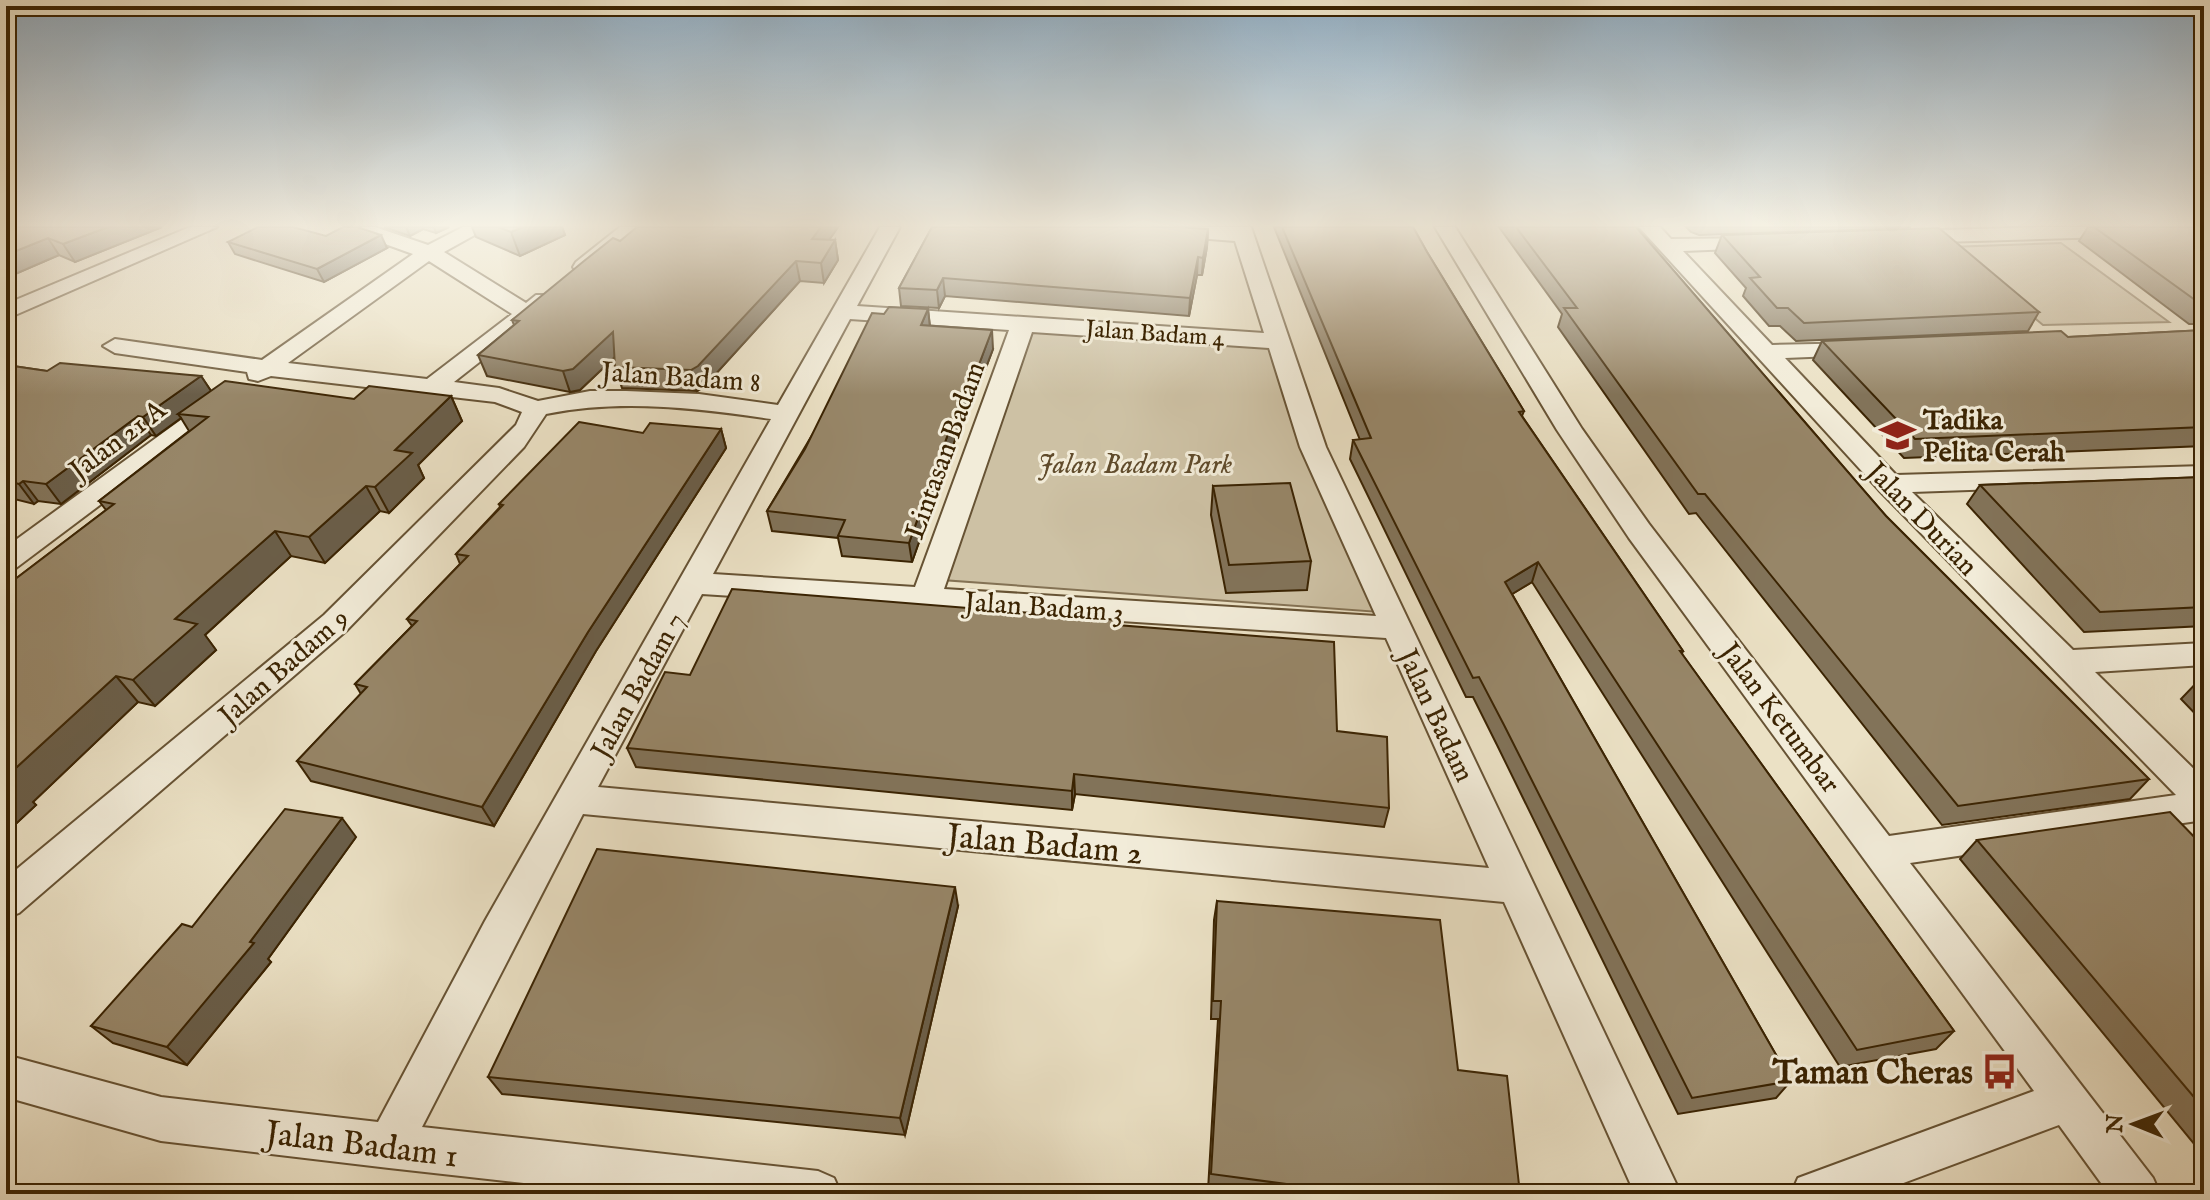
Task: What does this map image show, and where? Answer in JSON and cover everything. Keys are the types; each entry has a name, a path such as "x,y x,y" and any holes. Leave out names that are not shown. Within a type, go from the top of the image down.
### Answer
{"street":[{"path":"6,312 75,283"},
{"name":"Jalan 21 A","path":"6,561 385,283"},
{"path":"478,283 527,314"},
{"path":"434,386 564,283"},
{"name":"Jalan Badam 7","path":"389,1146 486,958 858,283"},
{"name":"Jalan Badam","path":"1258,283 1313,447 1658,1194"},
{"name":"Jalan Ketumbar","path":"1479,283 1570,430 1639,531 2137,1194"},
{"name":"Jalan Durian","path":"1702,283 1889,484 2204,804"},
{"name":"Jalan Badam 4","path":"842,312 1276,341"},
{"name":"Lintasan Badam","path":"926,598 1023,324"},
{"path":"115,346 266,368 499,395 536,409"},
{"path":"1766,352 1876,347"},
{"name":"Jalan Badam 8","path":"536,409 590,398 699,401 786,414"},
{"name":"Jalan Badam 9","path":"6,901 335,623 515,442 528,427 536,409"},
{"path":"1889,484 2204,474"},
{"name":"Jalan Badam 3","path":"693,583 1396,628"},
{"path":"2066,662 2204,654"},
{"name":"Jalan Badam 2","path":"574,799 1515,887"},
{"path":"1882,852 2204,804"},
{"name":"Jalan Badam 1","path":"6,1076 161,1119 752,1191 818,1194"},
{"path":"1814,1194 2068,1100"}],"green space":[{"path":"1992,283 2116,283 2169,322 2043,325"},
{"name":"Jalan Badam Park","path":"1023,324 1276,341 1379,612 942,580"}],"building":[{"path":"557,283 775,283 691,370 615,367 613,332 573,369 563,371 478,355 519,321 512,320"},
{"path":"902,283 940,283 937,290 899,288"},
{"path":"1005,283 1193,283 1190,298"},
{"path":"1306,283 1446,283 1524,411 1519,412 1683,651 1680,651 1954,1031 1857,1050 1538,562 1505,582 1791,1081 1692,1098 1504,725 1479,677 1473,678 1353,440 1371,438"},
{"path":"1558,283 1684,283 1886,516 2149,779 1958,806 1705,494 1698,494 1564,308 1577,308"},
{"path":"1754,283 2004,283 2039,312 1804,323 1788,308 1777,308"},
{"path":"2172,283 2204,283 2202,305"},
{"path":"889,307 928,309 921,325 992,330 978,367 972,367 909,543 838,536 845,520 767,511 805,449 872,313 884,314"},
{"path":"2204,330 2204,427 1915,439 1822,341 2061,331 2068,337"},
{"path":"60,363 201,376 143,417 138,416 46,484 6,481 6,365 47,371"},
{"path":"225,381 354,399 369,386 451,396 395,450 412,453 375,487 366,486 309,537 275,531 175,619 197,624 133,680 116,676 6,777 6,579 14,580 114,504 99,501 208,417 178,414"},
{"path":"579,422 643,433 650,423 721,429 588,632 482,807 297,761 367,687 355,684 417,621 407,619 468,556 456,554 503,505 499,504"},
{"path":"2204,477 2204,607 2100,612 1980,485"},
{"path":"1290,483 1311,561 1229,565 1213,486"},
{"path":"732,589 1118,620 1117,625 1334,642 1337,731 1387,737 1389,808 1074,774 1072,791 627,748 665,672 690,675"},
{"path":"285,809 342,818 250,942 254,943 167,1047 91,1026 182,924 192,927"},
{"path":"2170,812 2204,847 2204,1109 1977,840"},
{"path":"597,849 955,887 900,1118 488,1077"},
{"path":"1217,901 1440,920 1458,1070 1507,1076 1520,1194 1361,1194 1211,1174 1221,1001 1213,1001"}],"place":[{"name":"Tadika Pelita Cerah","path":"1897,435"},
{"name":"Taman Cheras","path":"1999,1071"}]}
